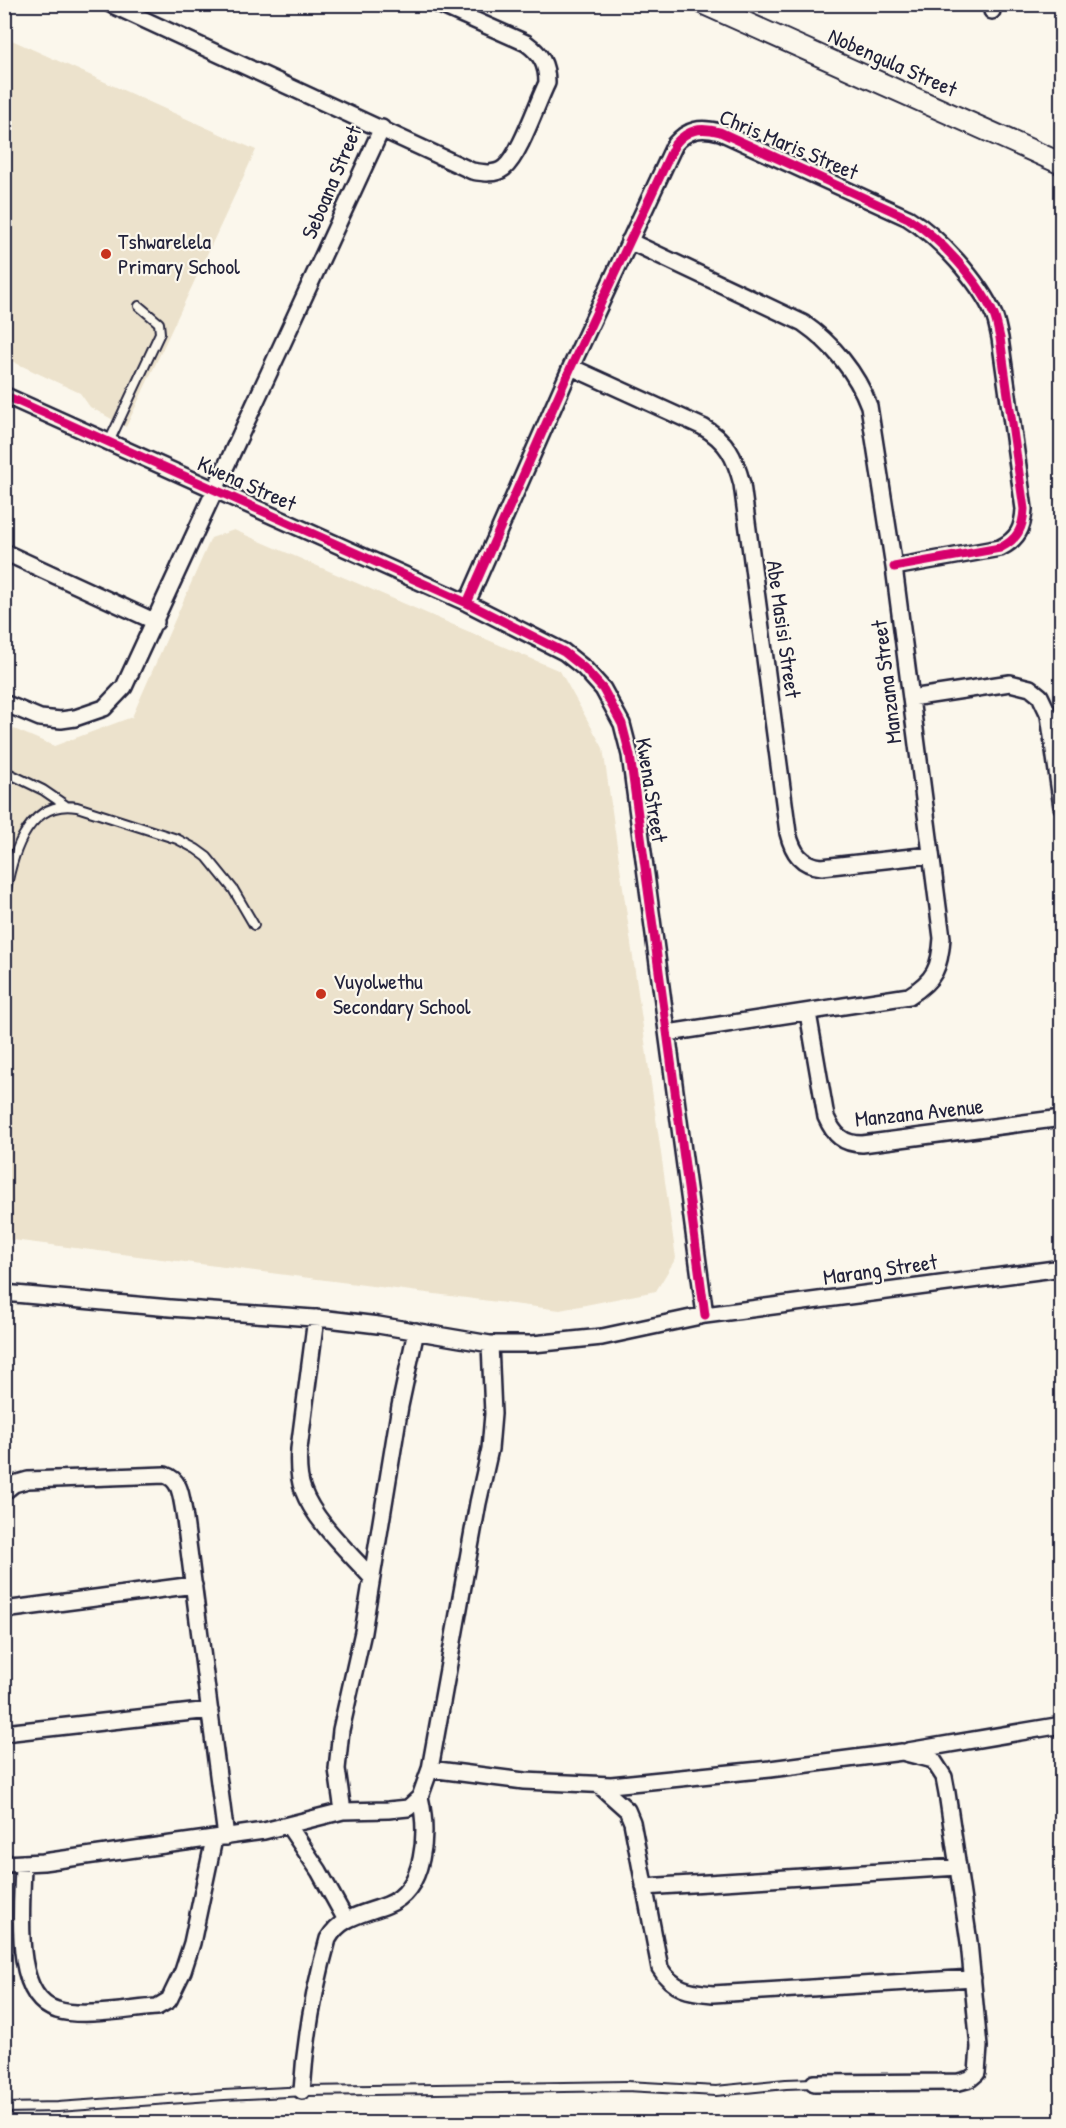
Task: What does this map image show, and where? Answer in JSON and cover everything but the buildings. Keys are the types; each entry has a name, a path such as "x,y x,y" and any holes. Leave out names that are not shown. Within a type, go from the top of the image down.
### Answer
{"street":[{"name":"Seboana Street","path":"4,703 40,718 51,720 75,718 104,708 124,687 156,622 382,128 110,4"},
{"path":"382,128 472,171 492,173 503,168 513,158 546,82 547,70 542,58 526,43 438,4"},
{"name":"Nobengula Street","path":"704,4 1062,164"},
{"name":"Chris Maris Street","path":"468,603 571,367 675,144 682,135 701,128 720,132 908,218 926,229 942,245 984,298 994,316 1005,368 1022,497 1023,522 1019,534 1000,548 894,567"},
{"name":"Manzana Street","path":"629,241 803,323 818,333 833,349 864,392 869,406 894,567 942,938 939,962 933,976 921,989 909,996 668,1033"},
{"name":"Abe Masisi Street","path":"571,367 703,427 718,436 731,454 742,484 788,833 796,855 812,866 822,867 930,855"},
{"name":"Kwena Street","path":"4,395 468,603 564,652 584,668 603,689 622,724 630,755 705,1315"},
{"path":"4,552 156,622"},
{"path":"910,698 1010,683 1030,688 1040,696 1049,715 1062,807"},
{"name":"Manzana Avenue","path":"808,1013 826,1118 831,1128 844,1141 862,1144 1062,1118"},
{"name":"Marang Street","path":"4,1293 316,1318 416,1331 490,1344 533,1344 592,1338 705,1315 1062,1268"},
{"path":"316,1318 298,1469 303,1489 314,1511 372,1578"},
{"path":"343,1811 337,1769 338,1751 363,1632 400,1406 416,1331"},
{"path":"4,1864 43,1863 264,1832 343,1811 408,1808 420,1797 430,1769 478,1503 490,1449 493,1414 490,1344"},
{"path":"4,1492 14,1484 28,1480 165,1475 177,1483 184,1512 210,1710 220,1838 183,1971 169,2000 157,2007 74,2013 54,2010 39,1998 29,1984 24,1969 23,1863"},
{"path":"4,1610 194,1585"},
{"path":"4,1733 210,1710"},
{"path":"430,1769 524,1781 599,1785 649,1782 902,1752 1062,1725"},
{"path":"814,2084 959,2082 970,2079 977,2073 979,2047 973,1978 947,1793 940,1769 933,1760 902,1752"},
{"path":"599,1785 627,1810 632,1822 660,1968 666,1978 678,1988 689,1992 713,1994 973,1978"},
{"path":"302,2091 305,2048 328,1939 333,1930 346,1920 388,1905 403,1896 412,1885 422,1848 424,1824 420,1797"},
{"path":"288,1825 320,1871 346,1920"},
{"path":"644,1887 958,1867"}],"lane":[{"path":"109,442 160,333 159,323 140,306"},
{"path":"4,771 43,790 65,805 177,839 196,849 207,857 233,889 254,925"},
{"path":"4,902 12,860 30,824 44,813 65,805"},
{"path":"4,2108 58,2107 302,2091 627,2086 716,2091 786,2084 814,2084"}],"shaded area":[{"name":"Tshwarelela Primary School","path":"5,37 256,150 126,427 90,407 80,393 5,358"},
{"name":"Vuyolwethu Secondary School","path":"234,530 560,671 603,748 676,1258 656,1291 560,1310 5,1239 4,732 7,726 54,746 132,717 211,538"}],"cycle path":[{"path":"467,603 571,367 675,144 695,130 720,132 908,218 932,236 957,261 979,288 994,315 1000,338 1024,509 1021,527 1015,537 1000,548 894,567"},
{"path":"4,395 467,603 564,652 584,668 603,689 622,724 630,755 705,1315"}],"place":[{"name":"Tshwarelela Primary School","path":"106,254"},
{"name":"Vuyolwethu Secondary School","path":"321,994"}]}
